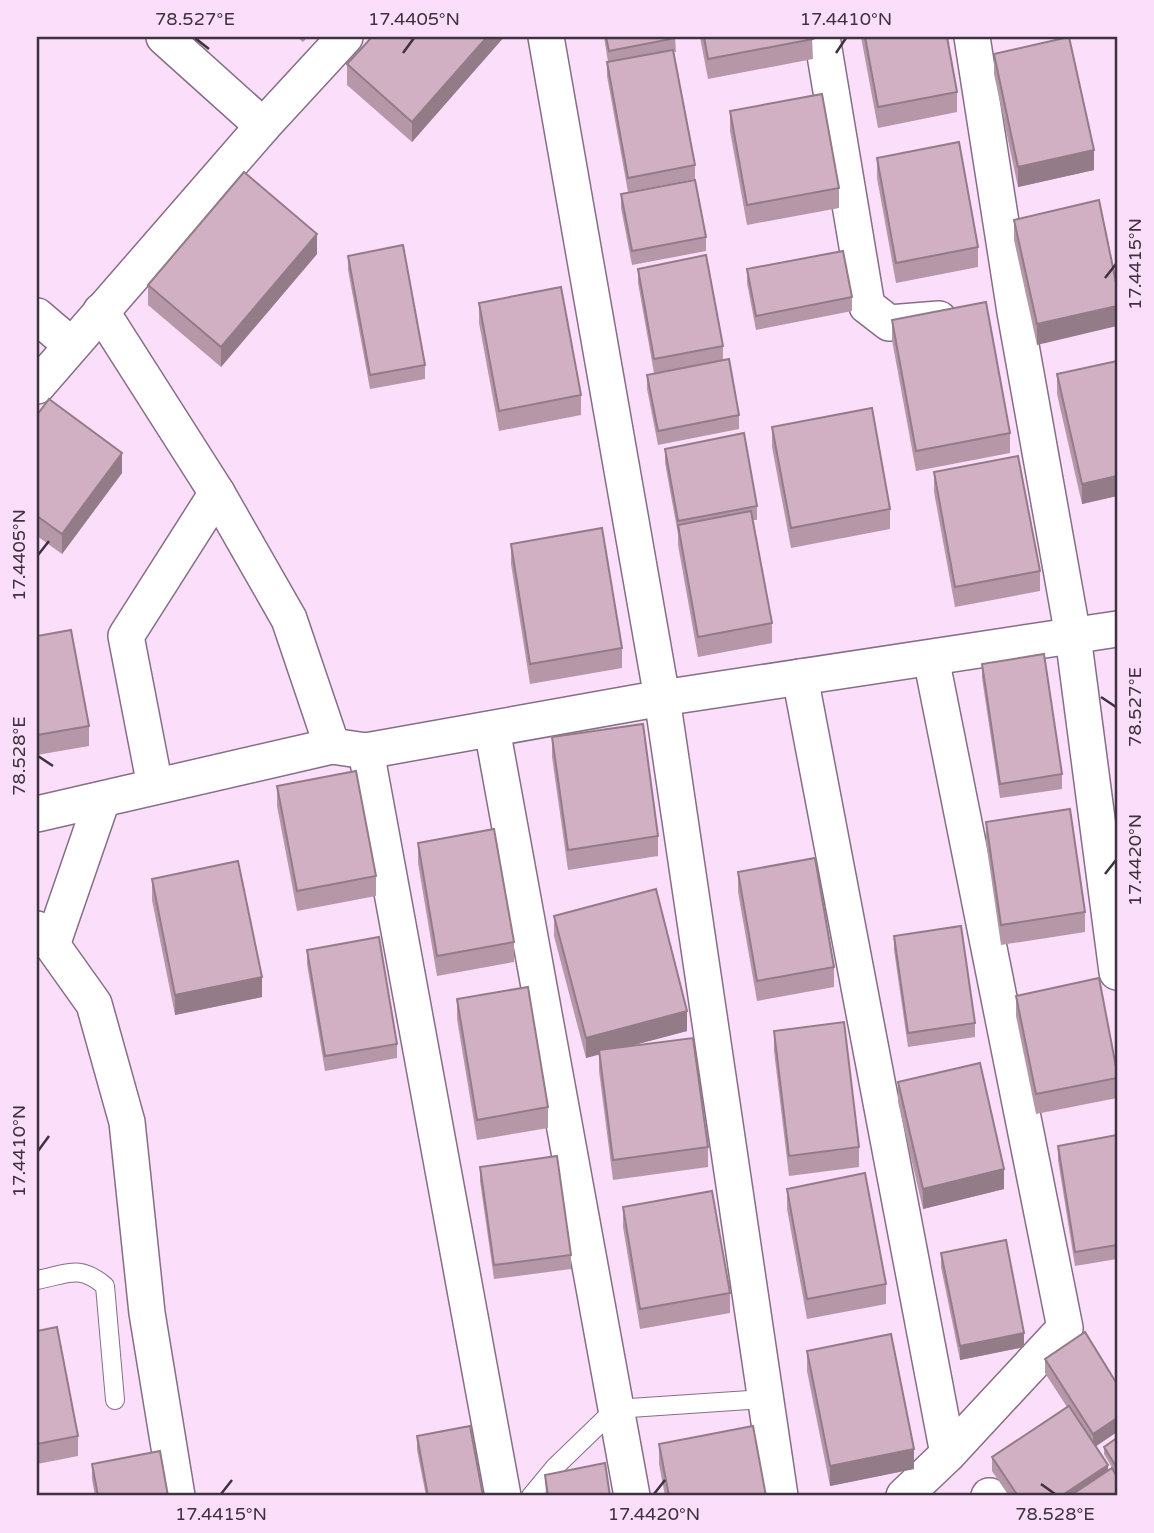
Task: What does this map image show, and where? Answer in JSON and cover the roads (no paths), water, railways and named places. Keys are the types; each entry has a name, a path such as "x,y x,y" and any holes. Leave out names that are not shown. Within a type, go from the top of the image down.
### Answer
{"street":[{"path":"164,37 263,126"},
{"path":"37,386 263,126 345,37"},
{"path":"546,37 662,698 780,1496"},
{"path":"822,37 867,306 889,323 1015,312"},
{"path":"972,37 1015,312 1073,636 1117,972"},
{"path":"101,311 217,493 289,619 332,747"},
{"path":"37,316 71,345"},
{"path":"155,786 126,636 217,493"},
{"path":"37,814 332,747 366,751 662,698 1117,629"},
{"path":"904,1496 948,1454 1065,1328 931,658"},
{"path":"800,677 948,1454"},
{"path":"492,729 632,1496"},
{"path":"366,751 503,1496"},
{"path":"102,800 44,937 94,1004 127,1122 146,1313 177,1496"}],"lane":[{"path":"37,1280 79,1271 90,1274 105,1286 115,1399"},
{"path":"531,1496 555,1467 615,1409 765,1399"}]}
